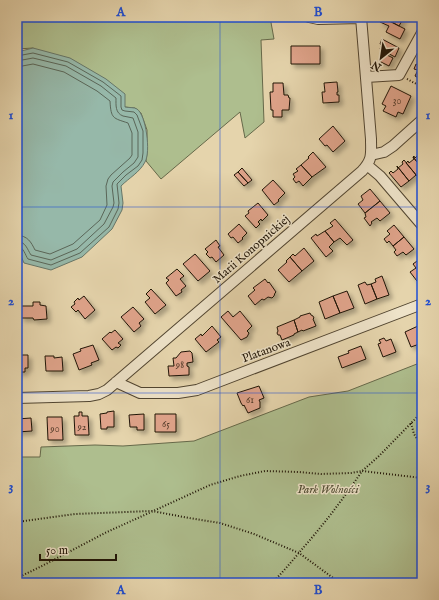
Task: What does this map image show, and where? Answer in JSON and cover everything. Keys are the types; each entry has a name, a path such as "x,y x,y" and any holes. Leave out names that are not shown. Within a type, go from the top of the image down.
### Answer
{"street":[{"path":"310,17 318,19 361,17"},
{"name":"Marii Konopnickiej","path":"17,398 90,396 107,390 354,178 367,165 371,154 371,139 361,17"},
{"path":"366,77 399,75 422,33"},
{"path":"371,154 384,152 393,146 422,120"},
{"path":"367,165 380,176 422,225"},
{"name":"Platanowa","path":"116,382 140,393 178,393 197,390 422,304"}],"path":[{"path":"399,75 422,88"},
{"path":"272,583 282,574 346,496 362,471 378,457 422,412"},
{"path":"411,423 414,434 422,446"},
{"path":"17,578 152,510 210,485 240,476 265,471 321,474 362,471 422,478"},
{"path":"17,522 75,514 152,510 220,523 254,534 299,553 340,583"}],"green space":[{"path":"17,17 270,17 274,39 261,40 264,122 245,138 240,112 161,179 146,161 147,130 141,113 135,108 125,107 33,48 17,49"},
{"name":"Park Wolności","path":"422,362 422,583 17,583 17,457 40,457 41,447 95,445 123,446 194,441 309,397 348,391"}],"water":[{"path":"33,48 70,58 106,79 125,94 125,107 137,109 140,113 143,118 147,134 147,157 143,166 121,186 123,203 122,210 112,229 82,257 51,270 24,263 17,247 17,134 19,129 17,121 17,52"}],"building":[{"path":"385,17 404,17 399,26"},
{"path":"383,18 405,29 400,39 386,32 389,26 380,22"},
{"path":"382,39 399,48 395,57 380,49"},
{"path":"291,46 320,46 320,64 291,64"},
{"path":"383,53 393,58 389,66 379,61"},
{"path":"416,64 422,67 422,80 415,76 418,70 414,69"},
{"path":"337,82 337,95 339,95 339,102 323,103 322,92 325,92 324,83"},
{"path":"273,83 283,83 284,95 288,95 290,98 289,110 282,110 282,117 273,117 273,110 271,110 270,92 273,92"},
{"path":"391,86 411,96 403,114 398,112 396,117 383,111 386,106 382,104"},
{"path":"333,126 345,141 333,152 319,139"},
{"path":"420,151 422,153 422,168 413,157 414,156 415,158"},
{"path":"313,152 326,167 312,177 301,165"},
{"path":"413,157 422,168 422,173 418,177 406,163 408,161 409,163 414,159"},
{"path":"404,160 416,175 409,181 398,168 403,164 402,162"},
{"path":"301,165 312,177 303,186 299,181 296,183 293,179 295,177 293,174 298,171 296,169"},
{"path":"397,166 409,181 401,187 389,173 391,171 393,173 398,169"},
{"path":"242,168 252,180 248,183 238,172"},
{"path":"238,172 248,183 244,186 234,175"},
{"path":"273,180 285,193 274,205 262,190"},
{"path":"370,189 380,201 365,213 358,204 363,200 361,196"},
{"path":"380,201 390,213 380,221 377,218 371,222 372,223 370,226 364,218 366,217 365,213"},
{"path":"258,203 268,215 262,221 261,219 258,222 260,224 256,228 245,216 249,213 248,211"},
{"path":"335,219 353,240 347,245 340,238 334,242 325,231 333,226 330,223"},
{"path":"239,224 247,233 238,243 228,234"},
{"path":"394,225 404,237 393,246 389,241 387,243 384,239 390,234 387,231"},
{"path":"325,231 334,242 329,247 333,251 326,257 311,238 316,234 317,236"},
{"path":"404,237 414,249 406,255 403,252 397,256 394,252 396,250 393,246"},
{"path":"216,240 220,246 218,247 224,255 216,262 212,257 210,258 206,254 208,252 205,249"},
{"path":"304,248 314,261 302,271 290,257 293,254 295,256"},
{"path":"195,254 210,271 198,281 183,264"},
{"path":"290,257 302,271 289,282 278,270"},
{"path":"421,258 422,278 417,281 410,272 416,268 413,264"},
{"path":"177,269 184,276 180,279 186,286 181,290 182,292 176,296 166,283 169,280 166,278"},
{"path":"382,276 389,295 377,299 371,284 376,282 375,279"},
{"path":"265,279 276,292 272,298 268,297 264,300 262,299 255,305 248,296 255,290 253,288"},
{"path":"365,282 367,285 371,284 377,299 365,304 358,285"},
{"path":"151,289 166,305 155,314 145,302 150,298 146,294"},
{"path":"347,291 354,308 340,313 333,296"},
{"path":"84,296 95,310 85,319 78,310 76,312 71,307 75,304 74,302 78,298 79,300"},
{"path":"333,296 340,313 325,319 319,302"},
{"path":"33,302 40,302 40,305 46,306 47,319 34,320 33,318 21,318 21,306 33,306"},
{"path":"133,307 144,319 139,323 141,326 134,332 121,317"},
{"path":"228,311 233,317 240,311 252,326 247,331 249,333 247,337 241,340 221,317"},
{"path":"310,313 314,318 313,319 316,326 298,332 294,320 300,316"},
{"path":"294,320 298,332 282,340 280,335 277,333 277,327"},
{"path":"212,326 221,337 217,340 219,342 206,352 195,339 201,334 202,336"},
{"path":"418,326 422,336 422,343 411,347 405,332"},
{"path":"115,330 123,339 118,343 121,345 118,348 116,347 112,350 102,339 110,332 111,333"},
{"path":"384,338 386,341 391,339 396,352 383,357 378,344 381,343 379,340"},
{"path":"93,345 99,360 91,363 92,365 79,370 73,354 81,351 80,349"},
{"path":"361,346 366,359 342,368 338,357"},
{"path":"190,351 192,353 193,362 187,363 187,366 189,367 189,375 169,376 168,366 174,366 173,358 176,358 181,352"},
{"path":"17,355 28,355 28,368 25,368 25,372 17,372"},
{"path":"45,356 54,356 54,358 62,357 63,371 46,371"},
{"path":"259,386 264,398 259,400 260,408 248,413 244,405 243,406 241,403 237,393"},
{"path":"114,411 114,427 101,429 100,414"},
{"path":"79,412 82,412 82,416 88,416 89,435 75,435 74,416 79,416"},
{"path":"144,414 144,430 137,430 137,427 130,427 129,415"},
{"path":"155,414 176,414 176,432 155,432"},
{"path":"47,417 62,417 63,440 48,440"},
{"path":"31,418 32,431 17,432 17,419"}]}
